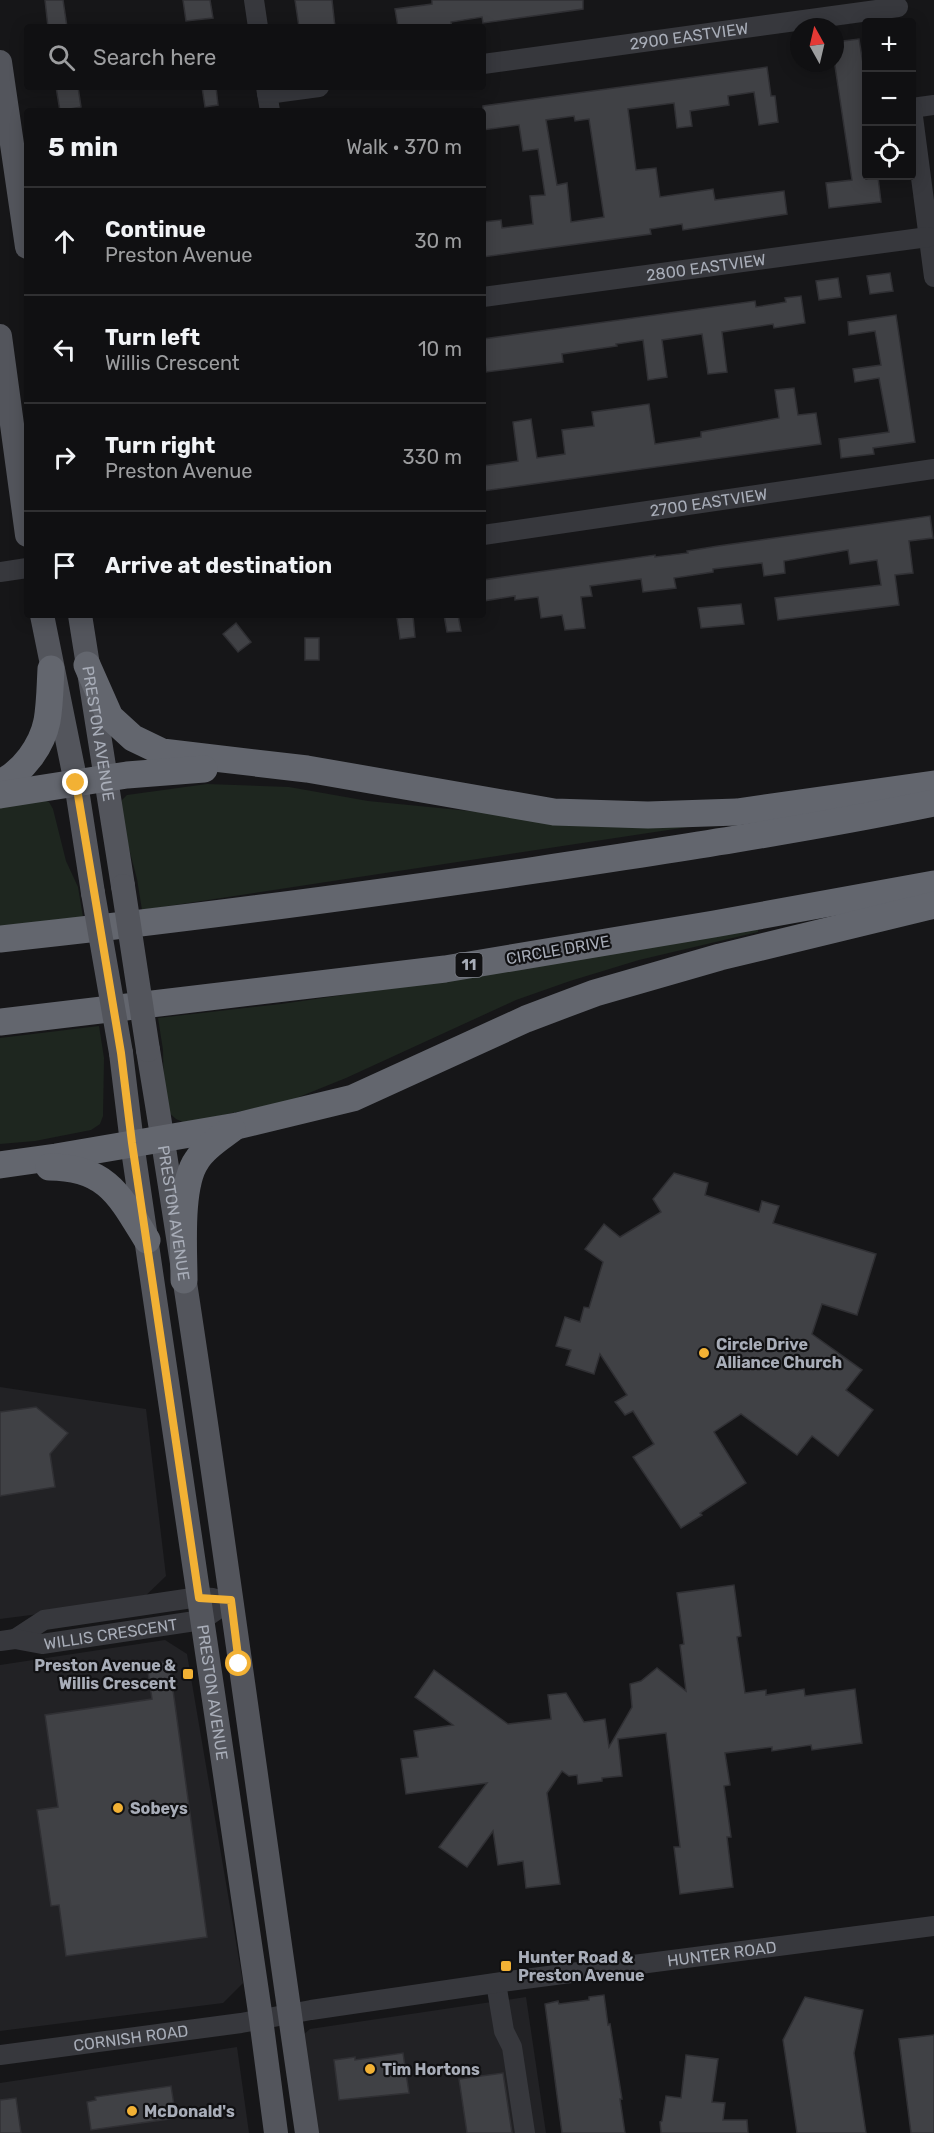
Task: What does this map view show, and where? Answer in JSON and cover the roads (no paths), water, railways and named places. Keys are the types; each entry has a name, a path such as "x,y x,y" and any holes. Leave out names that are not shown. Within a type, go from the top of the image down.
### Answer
{"highway":[{"path":"87,664 110,717 122,730 162,752 307,769 554,812 648,815 737,812 934,784"},
{"path":"0,783 19,770 34,753 42,737 47,721 51,669"},
{"path":"0,795 106,779 209,768 307,769"},
{"path":"0,939 432,885 718,843 934,803"},
{"name":"CIRCLE DRIVE","path":"0,1022 445,969 934,884"},
{"path":"0,1166 237,1126 353,1098 526,1019 595,993 720,957 934,905"},
{"path":"184,1280 184,1220 192,1167 202,1153 237,1126"},
{"path":"0,1166 78,1169 99,1177 117,1193 147,1240"}],"main road":[{"path":"0,62 24,226"},
{"path":"0,336 24,487"},
{"name":"PRESTON AVENUE","path":"42,618 51,669 76,783 121,1053 132,1143 276,2133"},
{"name":"PRESTON AVENUE","path":"80,618 163,1139 307,2133"}],"street":[{"path":"254,0 258,24"},
{"name":"2900 EASTVIEW","path":"486,64 898,10"},
{"path":"268,97 304,90"},
{"path":"916,108 934,105"},
{"path":"914,126 934,277"},
{"name":"2800 EASTVIEW","path":"486,297 928,237"},
{"name":"2700 EASTVIEW","path":"486,535 934,469"},
{"path":"0,572 24,568"},
{"name":"WILLIS CRESCENT","path":"8,1640 44,1620 201,1609 231,1600"},
{"name":"HUNTER ROAD","path":"261,2019 496,1983 934,1926"},
{"path":"496,1983 504,2031 512,2047 525,2133"},
{"name":"CORNISH ROAD","path":"0,2055 261,2019"}],"place":[{"name":"Circle Drive Alliance Church","path":"704,1353"},
{"name":"Preston Avenue & Willis Crescent","path":"188,1674"},
{"name":"Sobeys","path":"118,1808"},
{"name":"Hunter Road & Preston Avenue","path":"506,1966"},
{"name":"Tim Hortons","path":"370,2069"},
{"name":"McDonald's","path":"132,2111"}]}
